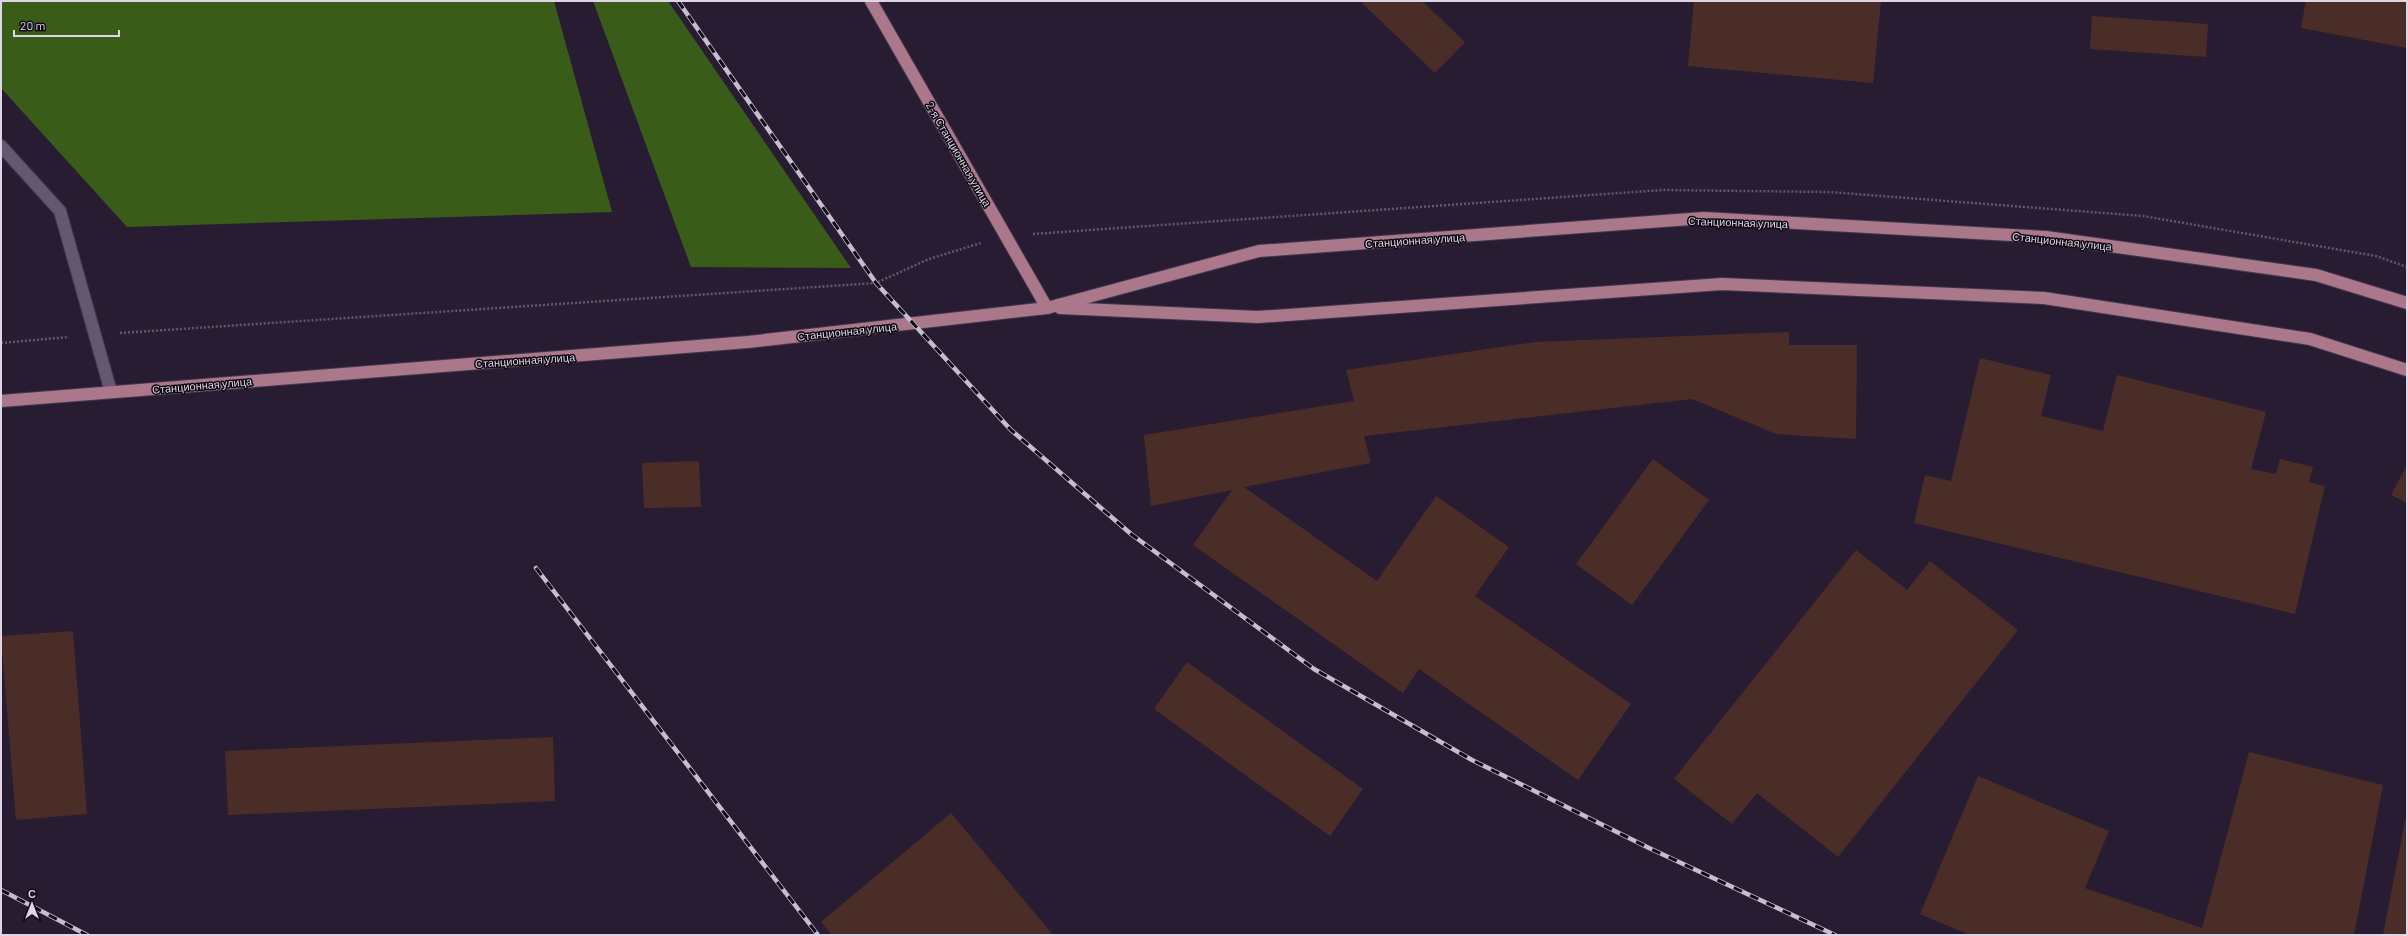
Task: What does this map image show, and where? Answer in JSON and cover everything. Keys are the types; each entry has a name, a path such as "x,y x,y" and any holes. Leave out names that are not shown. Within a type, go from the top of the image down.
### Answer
{"main road":[{"name":"2-я Станционная улица","path":"871,1 1047,308"},
{"name":"Станционная улица","path":"1,401 748,342 1047,308 1259,251 1704,218 2046,237 2316,275 2407,303"},
{"name":"Станционная улица","path":"1047,308 1258,316 1722,284 2044,298 2310,339 2407,370"}],"lane":[{"path":"1,146 60,212 111,392"}],"path":[{"path":"1,342 876,283 929,259 1005,236"}],"green space":[{"path":"1,1 554,1 612,212 127,227 1,88"},
{"path":"593,1 668,1 851,268 691,267"}],"building":[{"path":"1360,1 1422,1 1465,42 1435,73"},
{"path":"1694,1 1881,1 1873,83 1688,66"},
{"path":"2306,1 2407,1 2407,48 2301,28"},
{"path":"2092,16 2208,24 2206,57 2090,49"},
{"path":"1789,332 1789,345 1857,345 1856,439 1776,434 1692,399 1364,436 1371,463 1244,487 1377,581 1436,496 1509,547 1475,596 1631,704 1578,780 1419,669 1403,693 1193,545 1232,490 1151,506 1144,435 1354,401 1346,370 1535,342"},
{"path":"1980,358 2051,375 2041,416 2103,431 2117,375 2266,412 2251,469 2276,474 2280,459 2313,467 2309,482 2325,486 2295,614 1914,523 1925,475 1951,481"},
{"path":"1653,459 1709,500 1632,605 1576,564"},
{"path":"699,461 701,507 644,508 642,463"},
{"path":"2407,465 2407,503 2391,495"},
{"path":"1856,550 1907,590 1930,561 2018,630 1838,857 1757,793 1732,824 1674,779"},
{"path":"73,631 87,814 16,820 1,636"},
{"path":"1187,662 1363,789 1330,836 1154,709"},
{"path":"553,737 555,801 228,815 225,751"},
{"path":"2249,752 2383,785 2354,935 1970,935 1920,914 1978,776 2109,831 2085,888 2202,928"},
{"path":"951,813 1053,935 832,935 821,922"},
{"path":"2406,816 2407,935 2383,935"}],"railway":[{"path":"678,1 876,283 1011,430 1131,534 1314,669 1472,760 1649,848 1835,935"},
{"path":"536,568 818,935"},
{"path":"1,890 87,935"}]}
